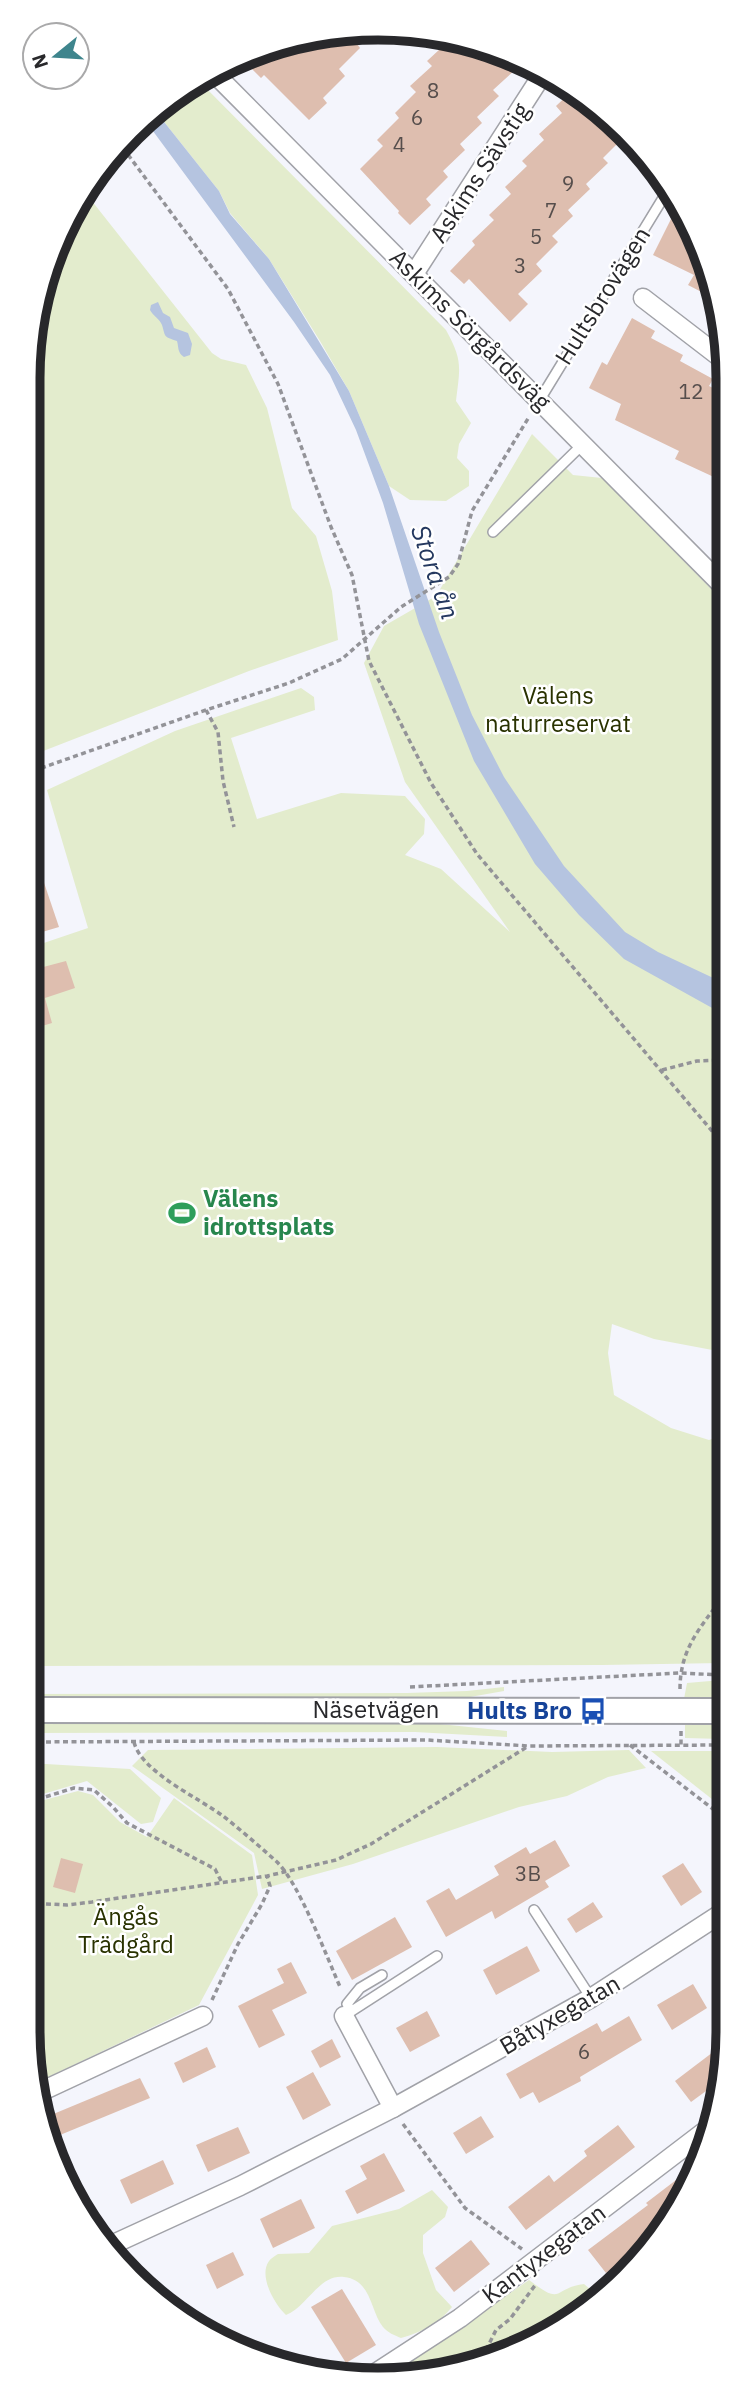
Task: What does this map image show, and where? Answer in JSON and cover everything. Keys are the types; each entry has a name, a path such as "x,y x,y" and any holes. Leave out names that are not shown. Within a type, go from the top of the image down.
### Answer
{"street":[{"name":"Askims Sörgårdsväg","path":"220,79 716,579"},
{"name":"Askims Sävstig","path":"414,274 538,81"},
{"path":"643,298 715,353"},
{"name":"Näsetvägen","path":"40,1710 716,1711"},
{"name":"Båtyxegatan","path":"116,2243 240,2186 393,2108 591,1998 716,1917"},
{"path":"347,2010 393,2108"},
{"path":"46,2089 203,2016"},
{"name":"Kantyxegatan","path":"384,2368 460,2318 699,2134"}],"lane":[{"name":"Hultsbrovägen","path":"539,401 664,198"},
{"path":"493,532 583,444"},
{"path":"534,1910 591,1998"},
{"path":"347,2010 437,1956"},
{"path":"347,2010 360,1988 382,1975"}],"path":[{"path":"126,152 228,289 278,384 331,527 352,575 369,662 430,783 477,854 716,1137"},
{"path":"40,769 289,683 342,659 401,607 449,577 457,564 472,511 539,401"},
{"path":"206,710 218,732 223,780 234,827"},
{"path":"662,1070 697,1061 716,1060"},
{"path":"680,1673 690,1640 716,1606"},
{"path":"403,1687 680,1673 716,1675"},
{"path":"40,1742 427,1740 529,1746 716,1745"},
{"path":"134,1742 136,1751 157,1772 222,1816 278,1863 299,1896 347,2010"},
{"path":"630,1745 716,1811"},
{"path":"40,1903 79,1904 267,1877 336,1860 371,1844 529,1746"},
{"path":"40,1797 74,1788 94,1790 127,1823 215,1869 222,1883"},
{"path":"203,2016 220,1987 238,1944 262,1904 270,1886 267,1877"},
{"path":"393,2108 465,2208"}],"green space":[{"path":"205,87 446,330 459,364 456,401 471,423 459,444 457,458 469,471 469,486 446,501 410,500 389,486 349,391 269,259 230,213 219,191 161,119"},
{"path":"91,200 212,353 221,359 246,365 267,408 292,508 316,536 332,591 338,640 249,671 40,752 40,378 43,334 58,269"},
{"name":"Välens naturreservat","path":"532,434 573,475 602,478 716,594 716,1351 654,1339 612,1324 608,1353 614,1395 671,1428 709,1440 716,1438 716,1663 40,1666 40,944 88,928 47,790 175,731 301,688 314,697 315,710 231,738 257,819 341,793 405,796 425,819 424,834 405,855 441,869 510,932 405,782 364,663 384,626 436,596"},
{"path":"716,1681 716,1700 684,1699 687,1683"},
{"path":"504,1687 504,1691 438,1699 40,1700 40,1694 467,1691"},
{"path":"40,1724 440,1724 507,1731 507,1737 415,1732 40,1733"},
{"path":"685,1725 716,1725 716,1739 685,1738"},
{"path":"437,1747 552,1752 629,1750 646,1768 608,1777 567,1796 519,1807 353,1864 262,1889 254,1853 132,1766 148,1750"},
{"path":"651,1751 716,1751 716,1802"},
{"path":"40,1764 130,1769 161,1798 153,1822 141,1824 87,1781 40,1794"},
{"name":"Ängås Trädgård","path":"78,1791 93,1795 120,1822 147,1837 174,1798 252,1855 258,1895 199,2005 44,2079 40,2030 40,1801"},
{"path":"432,2190 448,2207 445,2217 423,2235 423,2253 436,2290 452,2307 441,2318 416,2333 401,2338 396,2336 383,2327 360,2284 344,2277 327,2281 286,2315 273,2297 265,2274 272,2258 278,2254 309,2253 332,2226 399,2209"},
{"path":"529,2280 553,2294 584,2284 592,2291 547,2323 487,2350 444,2361 403,2367"}],"water":[{"path":"161,119 219,191 230,214 269,259 349,391 389,486 439,632 472,715 504,777 564,866 625,932 658,952 716,979 716,1010 624,959 579,915 535,864 474,761 419,624 383,503 356,430 330,375 151,128"},
{"path":"158,302 163,313 170,317 174,328 188,333 192,344 190,355 184,357 179,352 177,341 166,336 161,323 150,310 151,305"}],"building":[{"path":"360,41 357,44 360,48 339,69 345,76 323,98 327,103 309,120 264,75 261,78 249,66 312,47"},
{"path":"442,47 487,58 515,70 493,90 499,96 477,117 482,123 460,144 465,150 443,171 448,177 426,199 431,205 410,225 360,169 383,146 377,140 399,118 395,113 416,92 410,86 432,66 427,61"},
{"path":"566,97 619,142 603,158 608,163 586,184 590,189 568,210 573,216 552,236 558,242 536,264 542,271 518,294 528,304 510,322 469,279 464,284 450,271 475,245 472,241 494,220 489,215 511,194 505,187 527,166 522,161 544,140 539,134 562,113 556,106"},
{"path":"674,214 698,269 705,294 688,285 694,275 653,255"},
{"path":"632,318 655,331 651,338 683,355 680,361 713,379 709,386 716,390 716,448 713,454 716,456 716,478 675,459 679,451 615,420 621,404 589,388 602,362 607,365"},
{"path":"40,871 59,927 40,933"},
{"path":"66,961 75,988 45,998 52,1023 40,1027 40,968"},
{"path":"555,1840 570,1866 545,1881 549,1887 495,1919 492,1911 446,1937 426,1901 449,1888 456,1900 499,1875 494,1866 526,1847 530,1854"},
{"path":"61,1858 83,1864 75,1893 53,1887"},
{"path":"683,1863 702,1892 681,1906 662,1876"},
{"path":"593,1902 603,1917 576,1933 567,1919"},
{"path":"395,1917 412,1947 352,1980 336,1951"},
{"path":"527,1946 540,1971 496,1995 483,1970"},
{"path":"291,1962 307,1993 272,2010 285,2035 259,2048 238,2006 284,1983 277,1969"},
{"path":"693,1984 707,2008 672,2030 657,2005"},
{"path":"427,2011 440,2036 410,2052 396,2028"},
{"path":"629,2016 642,2040 580,2077 581,2081 539,2103 533,2092 520,2099 506,2074 597,2023 602,2032"},
{"path":"332,2039 341,2057 320,2068 311,2051"},
{"path":"207,2047 216,2067 183,2083 174,2063"},
{"path":"715,2051 711,2088 691,2102 675,2081"},
{"path":"313,2072 331,2105 303,2120 286,2087"},
{"path":"140,2078 150,2098 60,2135 51,2115"},
{"path":"481,2116 494,2137 466,2154 453,2133"},
{"path":"618,2125 635,2147 526,2230 508,2207 549,2175 554,2182 587,2156 584,2151"},
{"path":"238,2127 250,2153 208,2172 196,2145"},
{"path":"384,2153 405,2191 357,2214 345,2191 367,2179 360,2166"},
{"path":"163,2160 174,2184 131,2204 120,2180"},
{"path":"683,2175 671,2199 646,2236 631,2254 606,2273 588,2250 648,2205 646,2203"},
{"path":"301,2199 315,2228 273,2248 260,2219"},
{"path":"471,2240 490,2264 454,2292 435,2268"},
{"path":"233,2252 244,2275 217,2289 206,2265"},
{"path":"342,2289 376,2345 346,2363 311,2307"}],"place":[{"name":"Välens idrottsplats","path":"182,1213"},
{"name":"Hults Bro","path":"593,1711"}],"water label":[{"name":"Stora ån","path":"435,572"}]}
